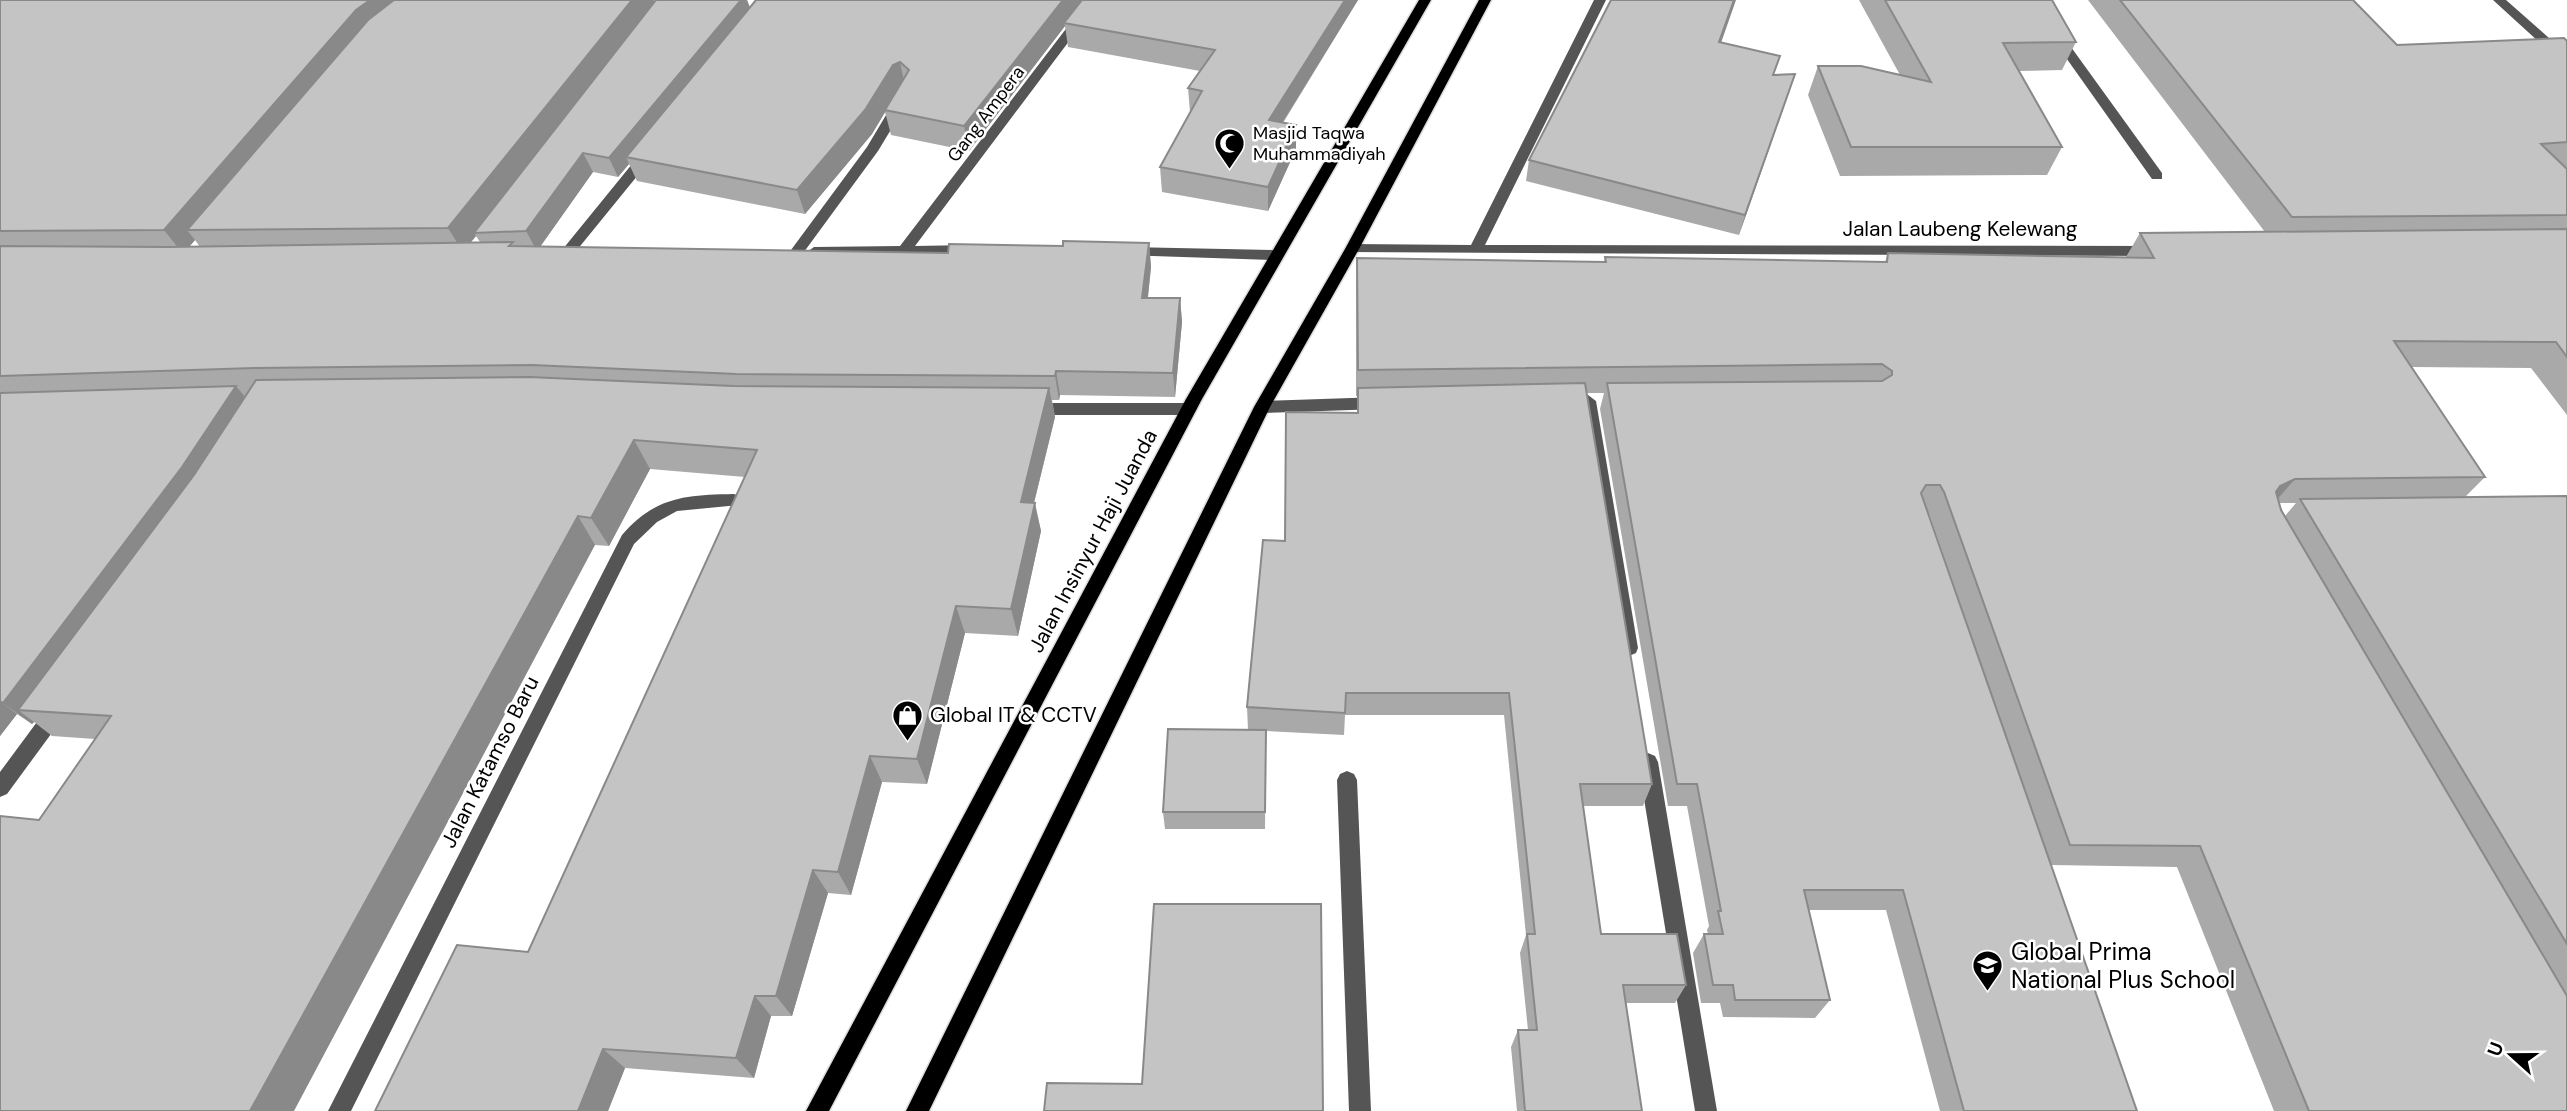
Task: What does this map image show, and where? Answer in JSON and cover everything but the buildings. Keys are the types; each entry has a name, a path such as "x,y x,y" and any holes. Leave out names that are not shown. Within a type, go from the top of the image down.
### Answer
{"main road":[{"name":"Jalan Insinyur Haji Juanda","path":"817,1111 1189,409 1275,255 1425,0"},
{"path":"917,1111 1262,407 1352,249 1485,0"}],"street":[{"name":"Gang Ampera","path":"905,249 1094,0"},
{"path":"1476,249 1600,0"},
{"path":"2031,0 2157,176"},
{"path":"2499,0 2567,61"},
{"path":"906,93 873,148 789,253 905,249 987,250"},
{"path":"590,257 556,258 659,140"},
{"name":"Jalan Laubeng Kelewang","path":"1352,249 2175,251"},
{"path":"1111,252 1275,255"},
{"path":"1588,401 1633,670"},
{"path":"1262,407 1400,403"},
{"path":"1011,409 1189,409"},
{"name":"Jalan Katamso Baru","path":"339,1111 628,540 643,521 661,509 683,501 733,500"},
{"path":"0,788 65,699"},
{"path":"1644,739 1706,1111"},
{"path":"1347,780 1360,1111"}],"place":[{"name":"Masjid Taqwa Muhammadiyah","path":"1230,170"},
{"name":"Global IT & CCTV","path":"907,742"},
{"name":"Global Prima National Plus School","path":"1988,993"}]}
